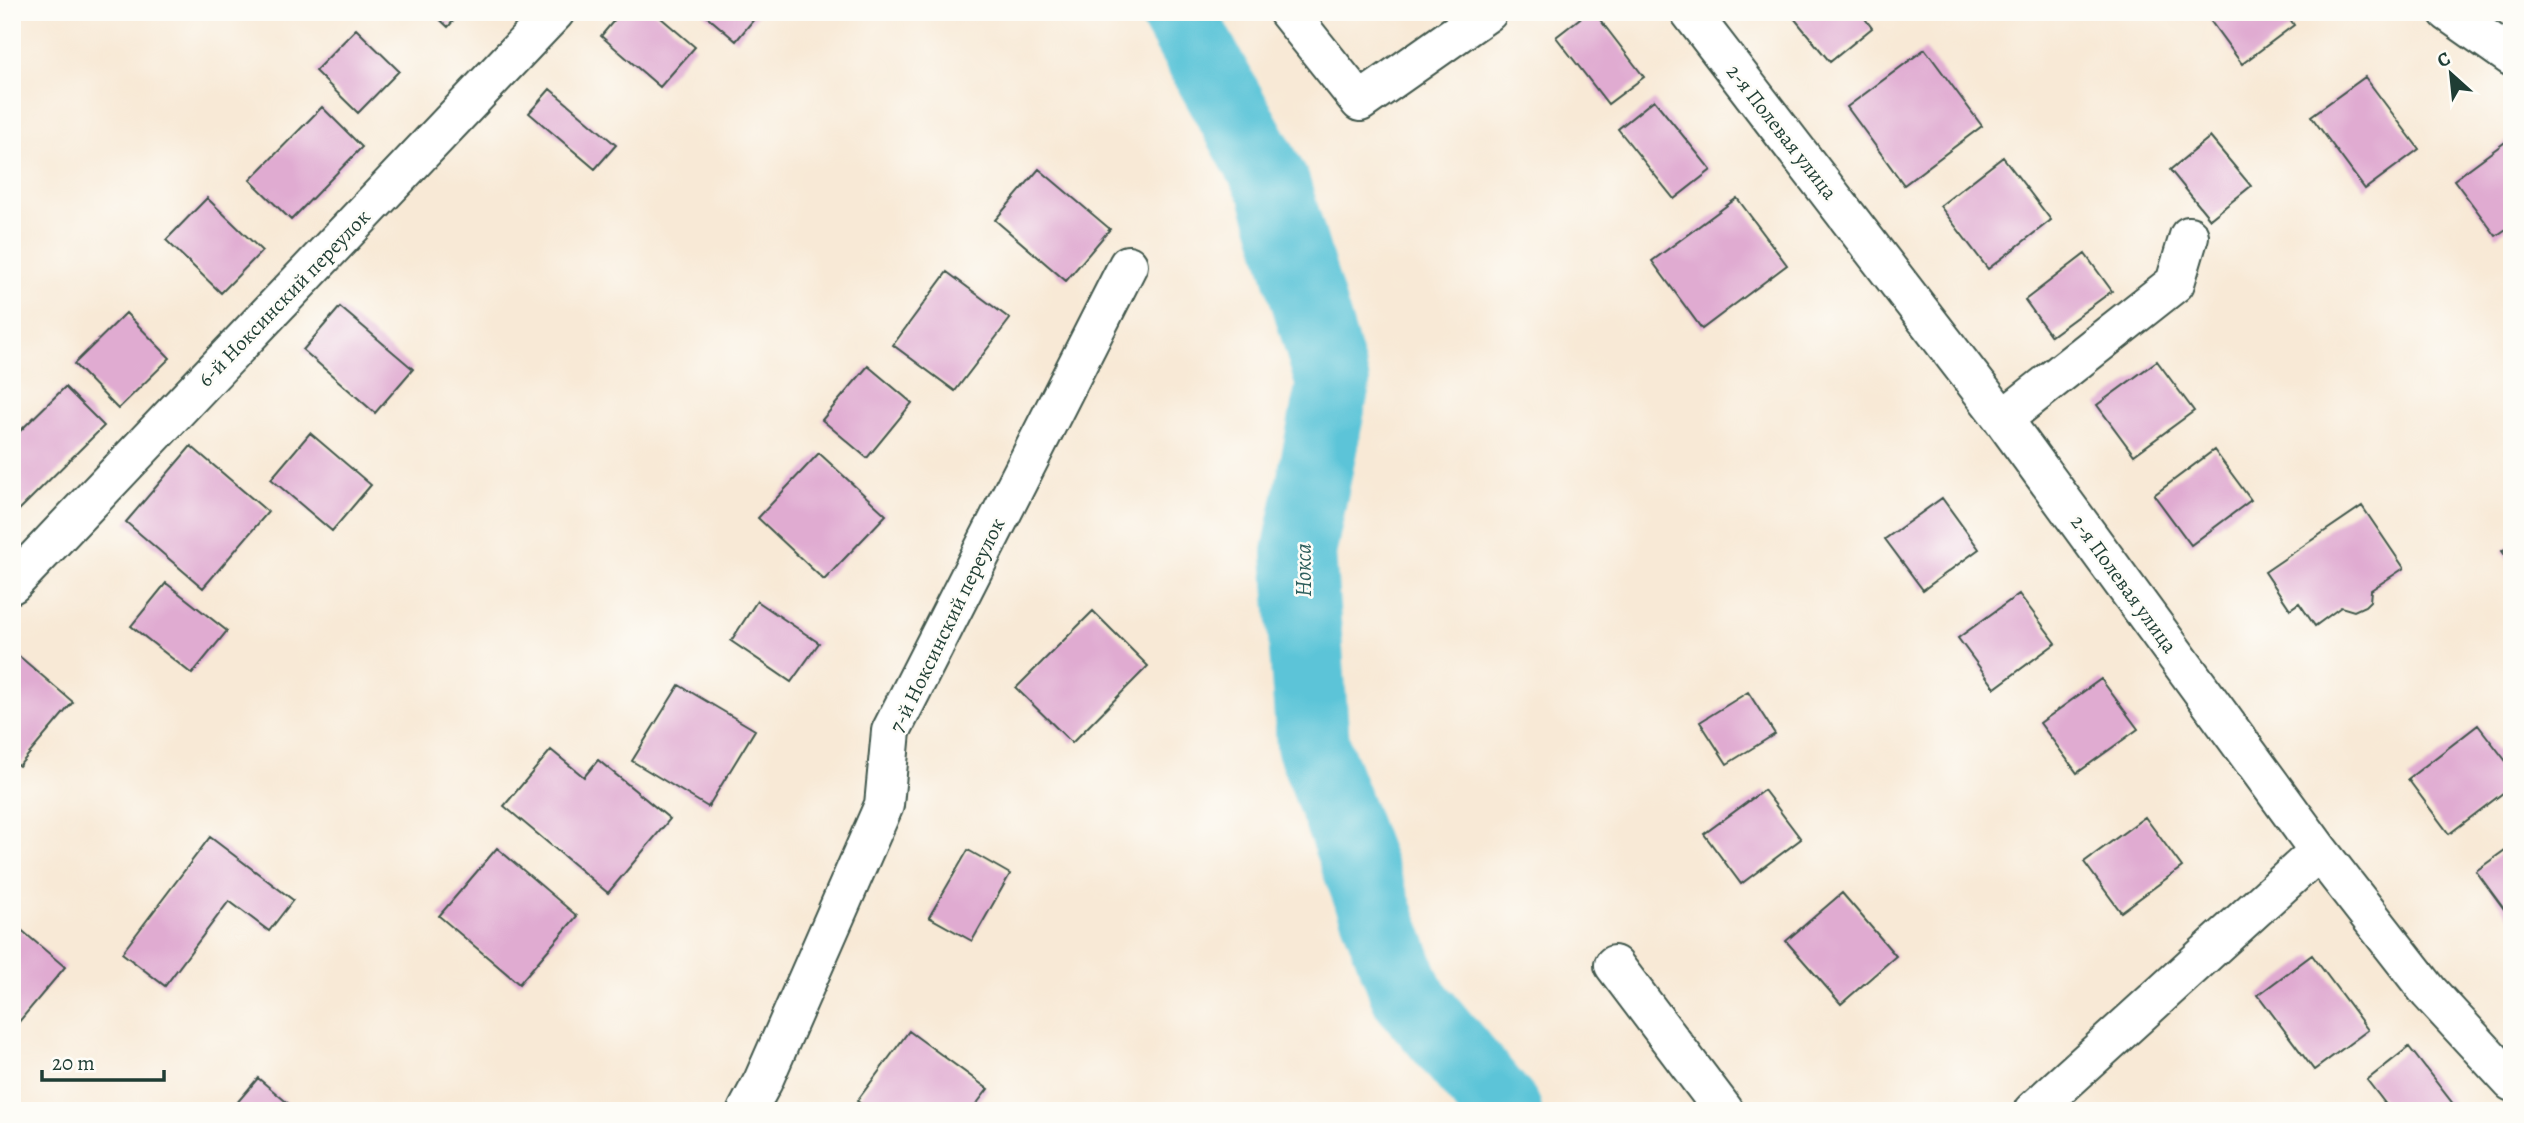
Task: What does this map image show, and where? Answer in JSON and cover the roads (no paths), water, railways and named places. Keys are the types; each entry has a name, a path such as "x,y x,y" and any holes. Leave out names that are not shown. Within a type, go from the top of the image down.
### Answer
{"street":[{"name":"6-й Ноксинский переулок","path":"12,584 555,12"},
{"path":"1288,12 1360,102 1488,12"},
{"name":"2-я Полевая улица","path":"1690,12 2003,419 2319,851 2429,992 2512,1082"},
{"path":"2448,12 2512,57"},
{"path":"2003,419 2175,284 2189,236"},
{"name":"7-й Ноксинский переулок","path":"747,1111 763,1081 884,804 891,732 1128,265"},
{"path":"2033,1111 2319,851"},
{"path":"1614,965 1724,1111"}],"waterway":[{"name":"Нокса","path":"1177,12 1274,187 1333,384 1299,553 1313,745 1408,996 1505,1111"}]}
